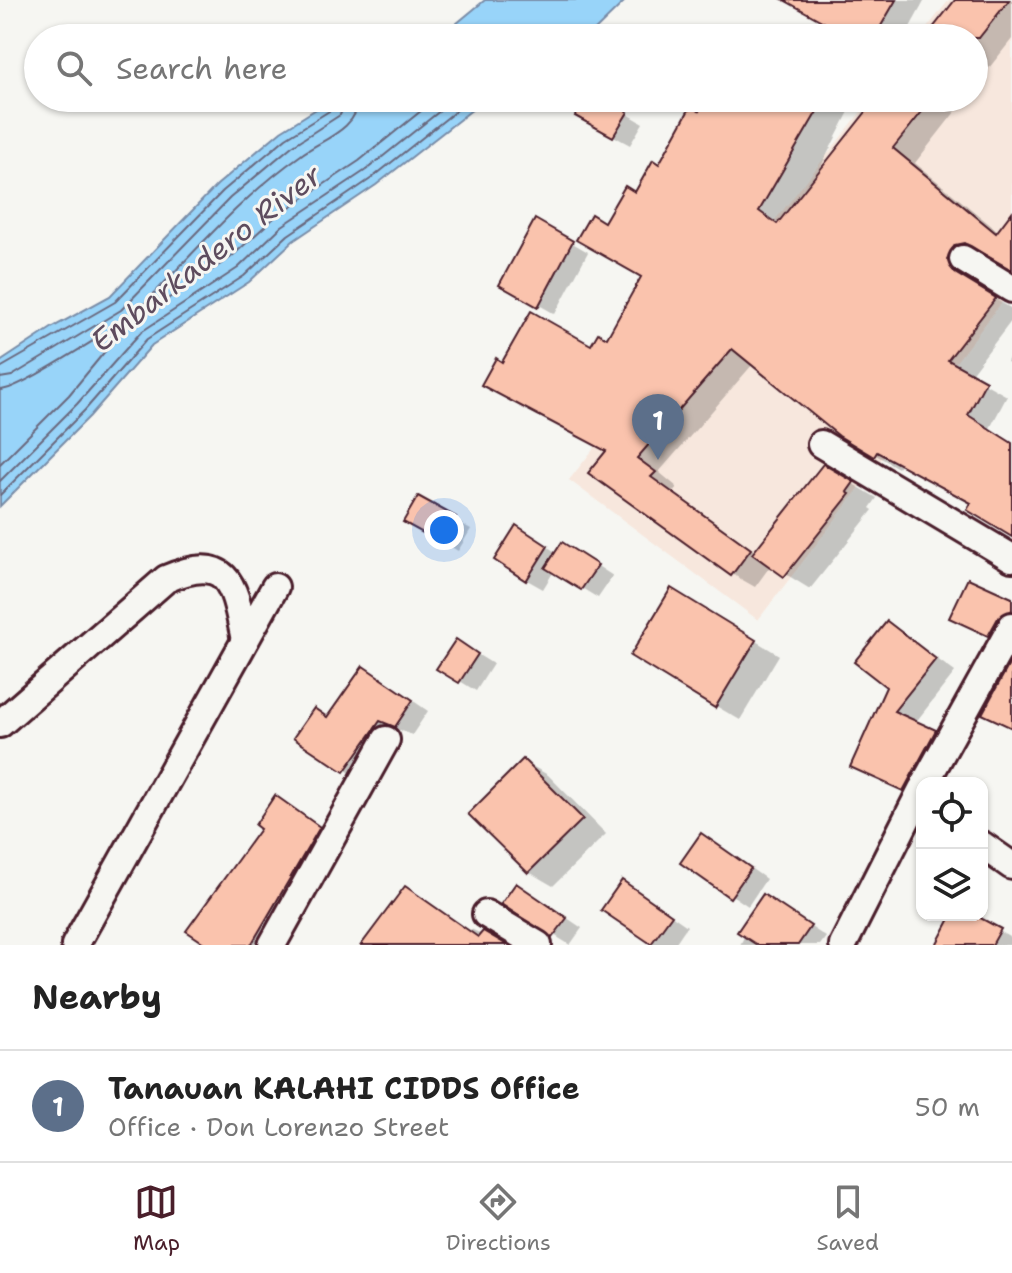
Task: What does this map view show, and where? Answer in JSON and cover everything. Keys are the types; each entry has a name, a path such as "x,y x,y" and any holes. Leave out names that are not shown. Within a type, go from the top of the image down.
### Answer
{"street":[{"path":"963,259 1012,289"},
{"path":"821,444 1012,558"},
{"path":"0,724 166,579 191,568 219,572 234,588 245,640"},
{"path":"75,945 275,587"},
{"path":"930,777 1012,626"},
{"path":"272,945 386,740"},
{"path":"843,945 916,804"},
{"path":"988,849 1012,866"},
{"path":"486,914 538,945"}],"shaded area":[{"path":"949,0 1012,0 1012,289 758,620 569,480 861,112 988,112 988,24 930,24"}],"water":[{"path":"485,0 626,0 601,24 456,24"},
{"name":"Embarkadero River","path":"312,112 469,112 376,185 293,241 249,282 152,345 90,416 0,506 0,362 53,327 110,296 217,185 281,131"}],"building":[{"path":"784,0 896,0 882,24 827,24"},
{"path":"955,0 1009,0 988,27 988,24 936,24"},
{"path":"577,112 628,112 613,137 575,116"},
{"path":"688,112 817,112 759,211 777,224 866,112 922,112 893,148 996,233 1012,212 1012,270 964,243 955,245 947,259 955,273 996,298 948,360 986,381 968,415 1012,443 1012,537 967,510 971,503 877,452 874,457 839,436 732,349 637,458 656,472 651,477 751,549 731,576 588,473 606,451 481,385 496,358 502,362 531,311 591,345 598,333 607,338 641,277 576,240 591,214 604,222 625,186 635,192 653,160 659,164"},
{"path":"535,219 573,241 538,307 499,285"},
{"path":"823,464 854,482 847,492 850,494 784,577 752,554"},
{"path":"418,496 456,517 441,543 403,522"},
{"path":"516,525 548,546 526,581 494,560"},
{"path":"562,542 598,565 581,590 545,568"},
{"path":"968,578 1012,598 1012,610 998,618 988,636 949,618"},
{"path":"671,588 756,640 715,708 630,656"},
{"path":"887,621 936,659 894,711 936,730 903,791 850,767 886,687 854,662"},
{"path":"456,639 478,654 459,683 436,669"},
{"path":"1012,659 1012,728 982,714"},
{"path":"363,666 413,700 395,727 380,721 344,772 293,738 314,708 327,717"},
{"path":"523,759 583,819 528,873 468,814"},
{"path":"275,795 320,827 251,945 207,945 186,931 260,829 255,825"},
{"path":"701,833 751,868 730,898 680,863"},
{"path":"622,880 672,915 651,944 601,910"},
{"path":"516,883 567,918 552,938 501,904"},
{"path":"405,886 478,937 483,931 507,945 361,945"},
{"path":"763,894 811,926 798,945 757,945 737,932"},
{"path":"949,921 986,921 1001,929 992,945 936,945"}],"place":[{"name":"Tanauan KALAHI CIDDS Office","path":"658,460"}]}
